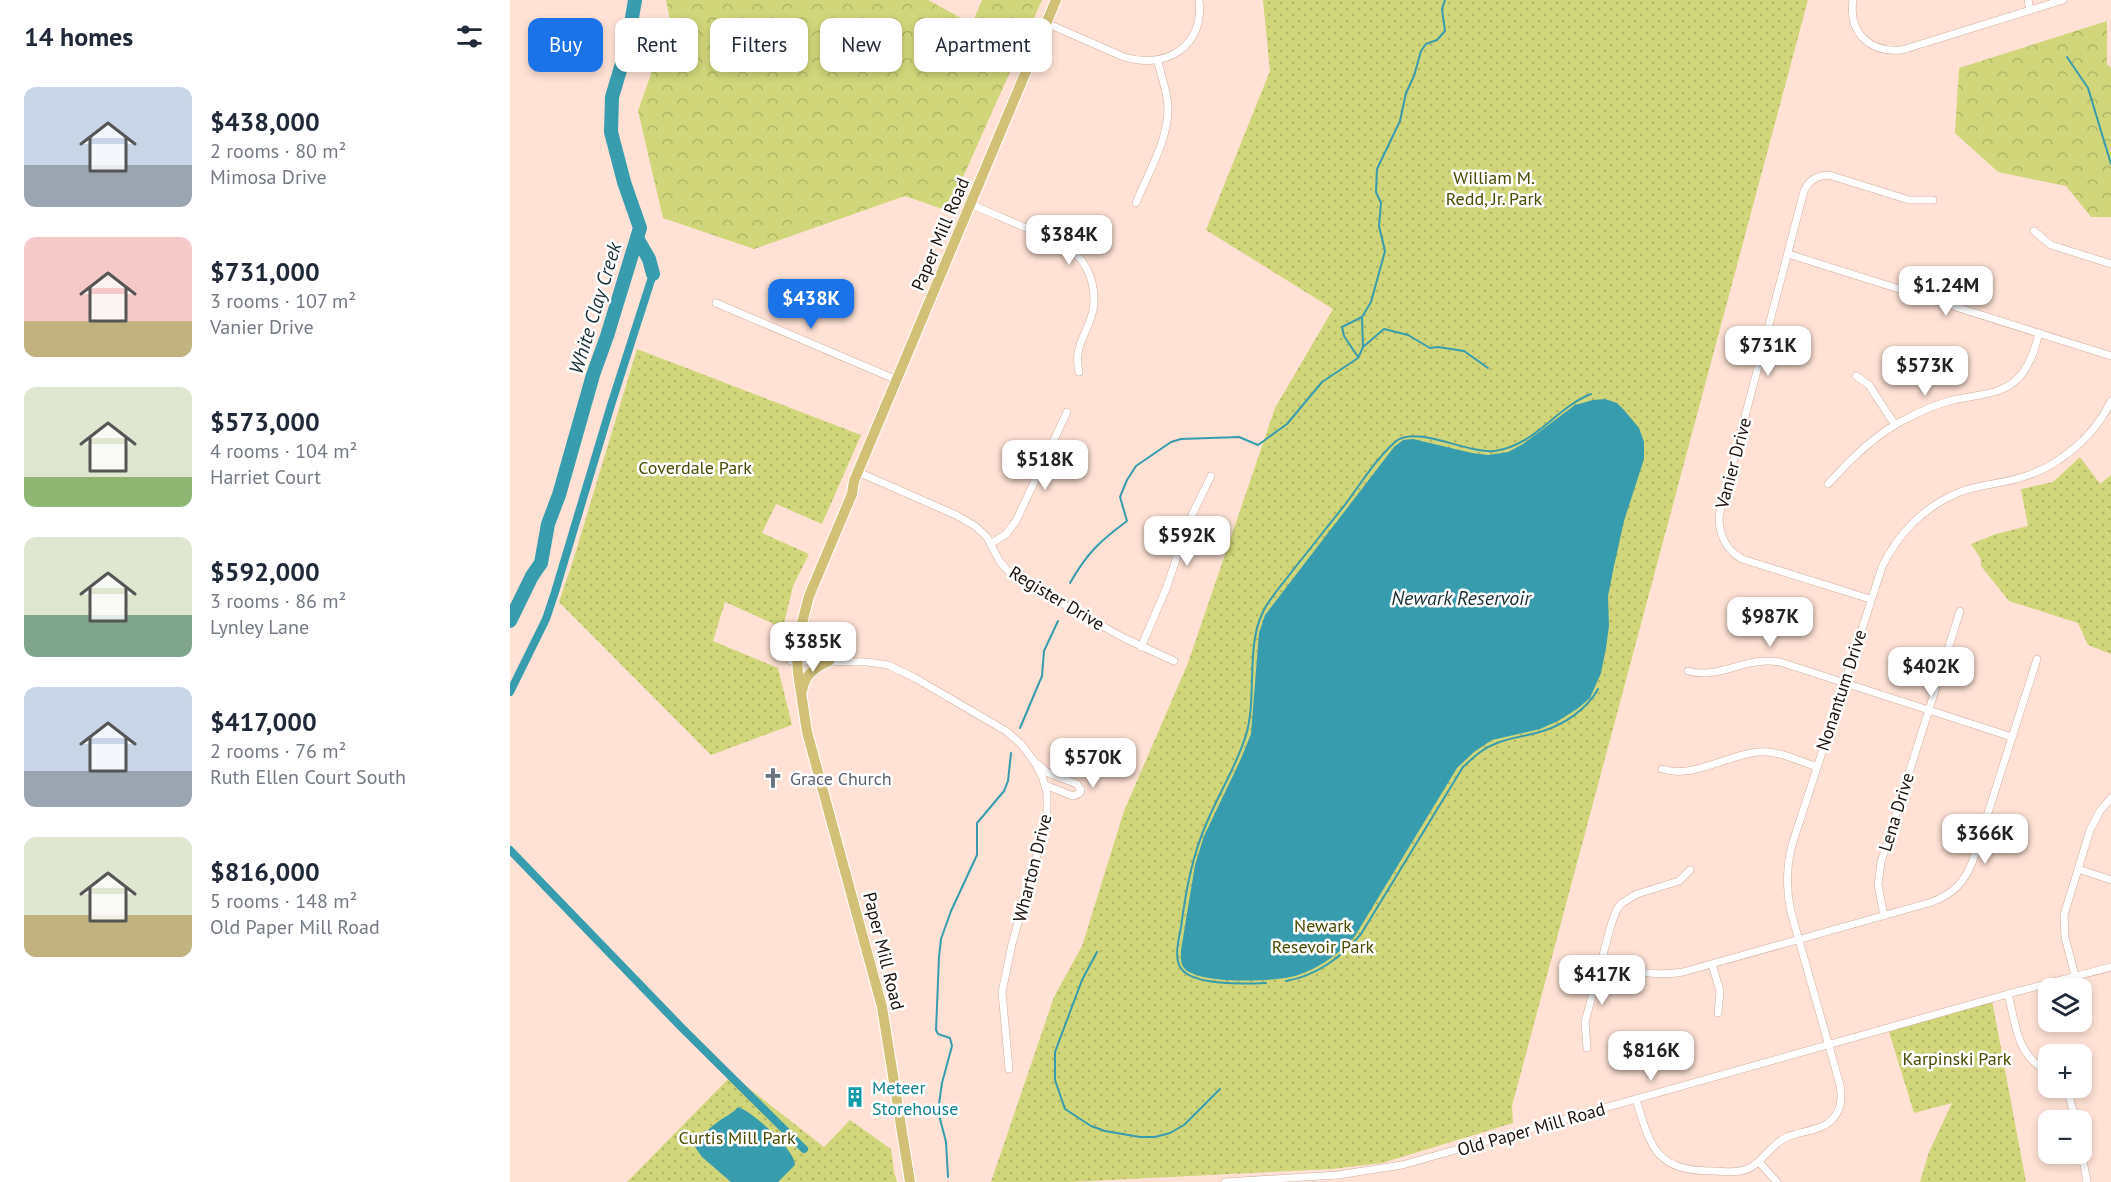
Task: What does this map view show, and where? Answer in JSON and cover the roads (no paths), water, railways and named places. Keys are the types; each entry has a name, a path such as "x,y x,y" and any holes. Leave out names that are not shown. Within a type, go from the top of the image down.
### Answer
{"main road":[{"name":"Paper Mill Road","path":"1048,18 1056,0"},
{"name":"Paper Mill Road","path":"910,1182 882,1008 807,732 794,661 809,596 852,494 856,477 1026,72"},
{"name":"Paper Mill Road","path":"807,732 801,726 794,698 794,625 802,594 845,492 856,477"},
{"path":"800,635 812,652 829,661"},
{"path":"801,697 804,682 809,673 829,661"}],"street":[{"path":"1052,26 1124,57 1136,61 1158,61 1177,52 1190,40 1198,21 1199,0"},
{"path":"1853,0 1851,16 1863,39 1873,46 1892,51 1902,50 2063,0"},
{"path":"2028,0 2031,10"},
{"path":"1136,202 1162,140 1167,122 1168,103 1158,61"},
{"name":"Vanier Drive","path":"1870,599 1742,559 1725,544 1720,531 1719,516 1804,191 1811,180 1816,177 1835,177 1909,200 1933,200"},
{"path":"971,204 1062,246 1082,261 1090,276 1094,301 1091,316 1077,351 1079,372"},
{"path":"2034,231 2051,245 2111,264"},
{"path":"1788,254 2111,356"},
{"path":"716,303 897,380"},
{"path":"1828,483 1853,457 1895,425 1936,406 2007,387 2027,367 2039,333"},
{"path":"1856,376 1869,385 1895,425"},
{"name":"Nonantum Drive","path":"1758,1162 1774,1145 1786,1137 1818,1128 1831,1121 1837,1114 1842,1099 1788,899 1787,867 1870,599 1888,555 1906,531 1937,504 1961,492 2024,477 2057,462 2085,438 2111,401"},
{"path":"992,543 1006,534 1016,521 1067,412"},
{"path":"1141,647 1166,589 1190,519 1211,476"},
{"name":"Register Drive","path":"856,477 967,521 992,543 1000,562 1013,576 1141,647 1174,661"},
{"name":"Lena Drive","path":"1884,916 1879,896 1879,869 1960,610"},
{"path":"1601,963 1631,972 1657,975 1683,972 1884,916 1942,898 1957,888 1972,863 2037,659"},
{"name":"Wharton Drive","path":"794,661 868,662 888,665 915,678 1006,732 1021,744 1035,761 1045,785 1047,819 1012,944 1002,992 1008,1069"},
{"path":"1688,671 1709,673 1754,661 1770,661 2012,737"},
{"path":"1662,770 1681,772 1759,752 1774,753 1817,767"},
{"path":"1035,761 1048,773 1077,784 1081,790 1080,794 1073,796 1045,785"},
{"path":"2074,976 2065,936 2064,915 2090,830 2100,811 2111,798"},
{"path":"2078,869 2111,880"},
{"path":"1587,1048 1585,1022 1614,916 1622,903 1637,894 1679,881 1690,870"},
{"path":"1712,964 1720,991 1718,1013"},
{"name":"Old Paper Mill Road","path":"1225,1182 1338,1175 1391,1168 2111,967"},
{"path":"2008,994 2023,1050 2031,1061 2038,1066"},
{"path":"1636,1099 1650,1142 1660,1155 1674,1165 1690,1170 1734,1172 1750,1168 1758,1162 1777,1182"},
{"path":"2084,1164 2087,1182"}],"water":[{"name":"Newark Reservoir","path":"1605,399 1617,403 1639,428 1644,442 1644,459 1624,521 1608,596 1609,626 1606,648 1601,673 1590,698 1558,721 1540,729 1492,740 1474,752 1457,768 1355,936 1329,959 1298,975 1274,979 1221,980 1192,973 1184,968 1181,962 1181,950 1195,865 1204,836 1251,734 1259,633 1265,615 1394,447 1403,440 1413,439 1488,455 1508,452 1523,444 1575,405"},
{"path":"738,1107 772,1132 793,1158 795,1165 778,1182 731,1182 702,1157 693,1144"}],"waterway":[{"name":"White Clay Creek","path":"510,621 532,576 541,563 548,524 559,495 593,375 640,228 624,182 611,132 612,97 627,47 635,0"},
{"path":"1070,583 1082,563 1095,548 1127,521 1120,497 1136,466 1171,442 1181,439 1239,437 1258,445 1287,424 1322,382 1358,358 1363,347 1362,317 1371,302 1385,251 1379,226 1381,203 1376,192 1377,169 1400,121 1406,93 1414,76 1421,51 1426,44 1437,40 1445,31 1442,9 1445,0"},
{"path":"2067,57 2088,88 2111,164"},
{"path":"637,238 649,259 653,274"},
{"path":"510,692 546,619 653,274"},
{"path":"1358,357 1344,336 1342,327 1362,317"},
{"path":"1363,347 1384,329 1408,335 1430,348 1464,351 1488,368"},
{"path":"1266,983 1220,983 1195,978 1180,967 1177,952 1187,886 1197,848 1246,735 1251,706 1254,642 1265,608 1374,465 1395,442 1404,437 1415,436 1483,451 1509,448 1522,442 1567,408 1591,394"},
{"path":"1020,728 1042,676 1044,651 1058,621"},
{"path":"1286,981 1308,975 1328,964 1361,934 1463,767 1492,745 1543,731 1567,720 1582,709 1598,689"},
{"path":"948,1177 946,1142 938,1111 942,1083 952,1046 950,1038 938,1034 936,1030 941,939 951,911 977,855 977,823 1004,791 1008,781 1011,753"},
{"path":"510,850 682,1028 804,1149"},
{"path":"1097,952 1082,980 1055,1052 1055,1080 1065,1109 1091,1126 1105,1131 1155,1137 1170,1133 1184,1125 1220,1089"}],"place":[{"name":"Grace Church","path":"773,778"},
{"name":"Meteer Storehouse","path":"855,1097"}],"park label":[{"name":"William M. Redd, Jr. Park","path":"1494,187"},
{"name":"Coverdale Park","path":"695,467"},
{"name":"Newark Resevoir Park","path":"1323,935"},
{"name":"Karpinski Park","path":"1957,1058"},
{"name":"Curtis Mill Park","path":"737,1137"}]}
